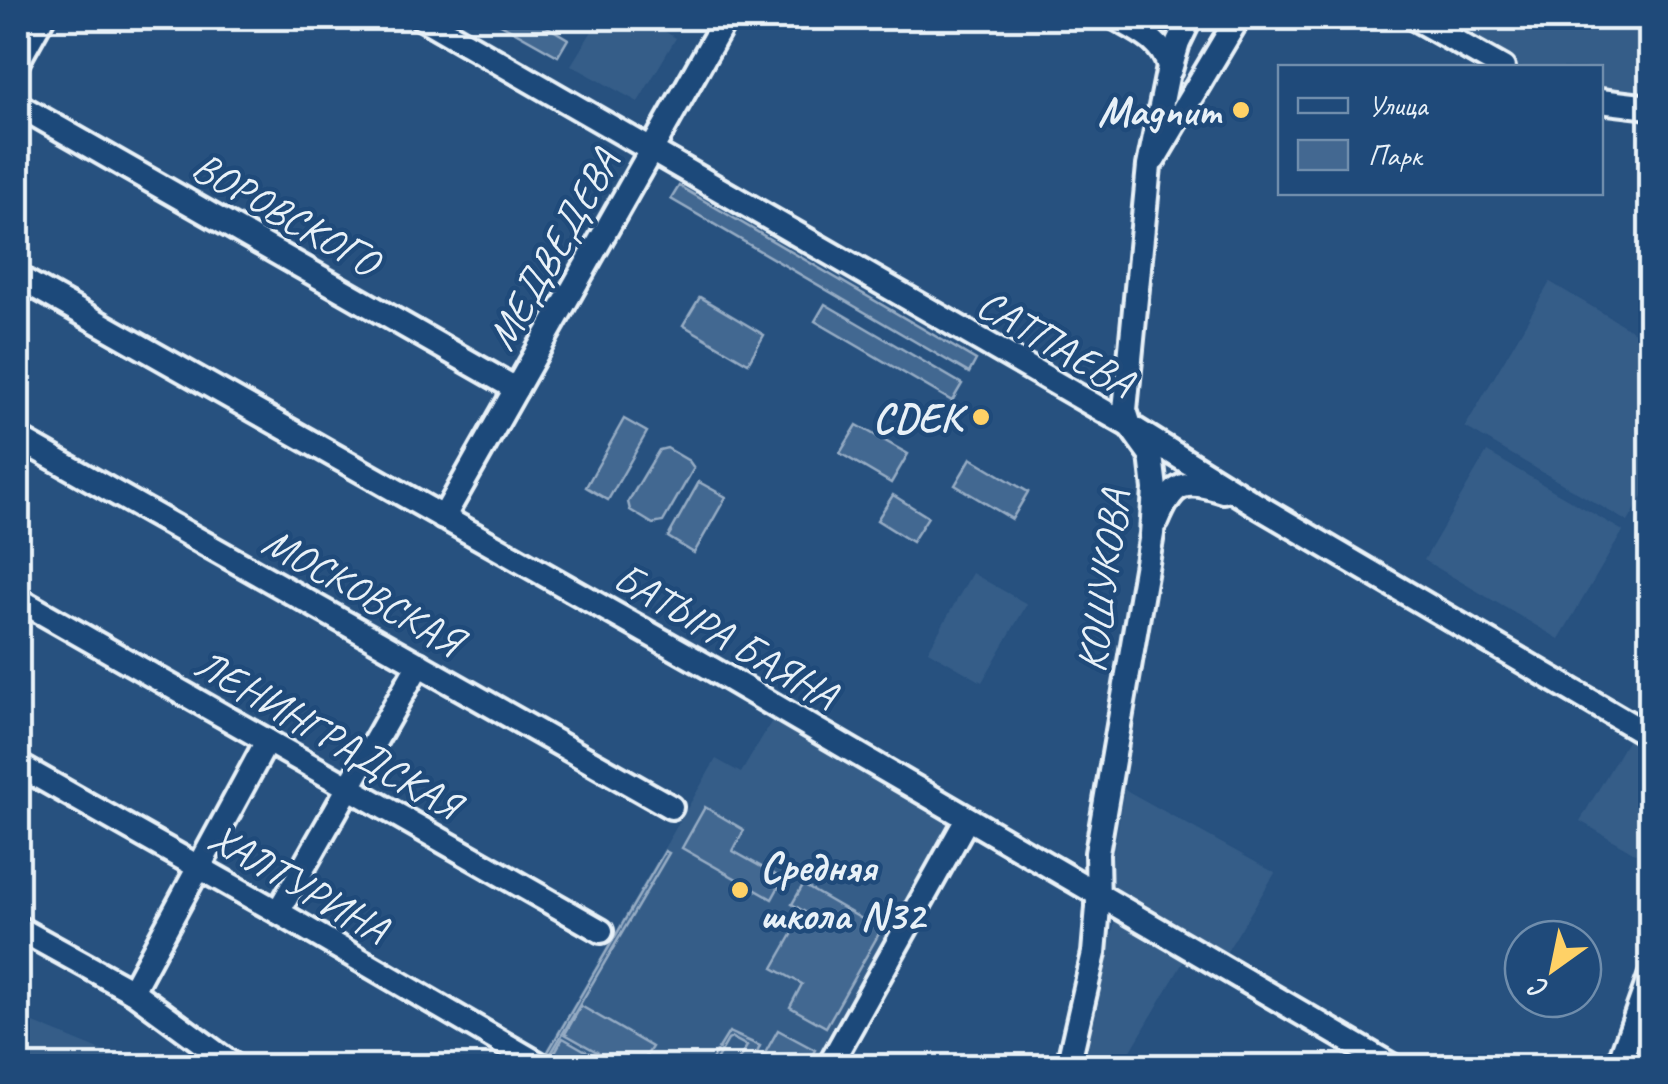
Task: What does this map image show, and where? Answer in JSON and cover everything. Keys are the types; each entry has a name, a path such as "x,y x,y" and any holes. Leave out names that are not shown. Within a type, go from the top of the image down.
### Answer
{"street":[{"path":"18,60 42,18"},
{"name":"МЕДВЕДЕВА","path":"443,518 726,18"},
{"path":"1126,23 1161,32 1190,18"},
{"name":"КОШУКОВА","path":"1068,1066 1094,952 1097,853 1152,534 1154,490 1150,450 1130,426 1124,410 1149,166 1178,43 1190,18"},
{"name":"КОШУКОВА","path":"1149,166 1238,18"},
{"path":"1414,18 1499,65"},
{"name":"САТПАЕВА","path":"425,19 1130,426 1650,736"},
{"path":"1126,23 1156,44 1167,57 1170,72"},
{"path":"1603,101 1650,107"},
{"name":"ВОРОВСКОГО","path":"18,105 516,389"},
{"name":"БАТЫРА БАЯНА","path":"18,277 1392,1066"},
{"name":"МОСКОВСКАЯ","path":"18,438 671,806"},
{"path":"1154,490 1160,471 1168,462 1193,464"},
{"path":"1152,534 1168,498 1181,486 1204,485 1250,501"},
{"name":"ЛЕНИНГРАДСКАЯ","path":"18,599 602,931"},
{"path":"278,912 419,664"},
{"path":"132,991 267,741"},
{"name":"ХАЛТУРИНА","path":"18,765 542,1066"},
{"path":"828,1066 967,819"},
{"path":"1063,874 1076,880 1086,878 1097,853"},
{"path":"18,928 132,991 234,1066"},
{"path":"1618,1066 1650,977"}],"shaded area":[{"path":"600,18 642,18 676,38 638,102 571,65"},
{"path":"1430,18 1650,18 1650,100 1603,93 1603,65 1515,65"},
{"path":"1550,282 1650,341 1650,484 1628,522 1465,427"},
{"path":"1487,452 1623,531 1559,639 1424,560"},
{"path":"972,573 1027,604 982,682 928,651"},
{"name":"Средняя школа N32","path":"773,719 950,822 815,1066 556,1066 542,1058 716,759 741,773"},
{"path":"1630,736 1650,748 1650,862 1580,821"},
{"path":"1124,789 1275,873 1226,953 1108,885"},
{"path":"1115,921 1185,959 1122,1066 1079,1066"},
{"path":"18,1022 34,1023 138,1066 18,1066"}],"green space":[{"path":"490,18 533,18 568,39 558,56"},
{"path":"679,186 976,360 969,373 671,199"},
{"path":"700,297 764,335 748,363 683,325"},
{"path":"825,304 962,384 952,401 815,321"},
{"path":"624,419 647,432 608,500 586,487"},
{"path":"857,425 908,454 891,483 840,453"},
{"path":"667,448 694,468 663,522 653,524 630,510 628,502 659,450"},
{"path":"971,458 1028,492 1012,519 955,485"},
{"path":"699,482 726,497 694,553 668,537"},
{"path":"893,495 928,517 912,542 877,520"},
{"path":"705,807 744,830 733,851 783,879 772,899 682,848"},
{"path":"665,851 669,853 549,1057 546,1055"},
{"path":"803,885 881,930 826,1027 790,1007 802,984 773,968 805,912 792,904"},
{"path":"581,1006 652,1047 640,1066 622,1066 565,1034"},
{"path":"778,1030 815,1050 806,1066 784,1066 764,1055"},
{"path":"729,1032 760,1046 757,1053 780,1066 735,1066 747,1046 732,1038 713,1066 708,1066"},
{"path":"563,1038 612,1066 565,1066 551,1059"}],"place":[{"name":"Magnum","path":"1241,110"},
{"name":"CDEK","path":"981,417"},
{"name":"Средняя школа N32","path":"740,890"}]}
